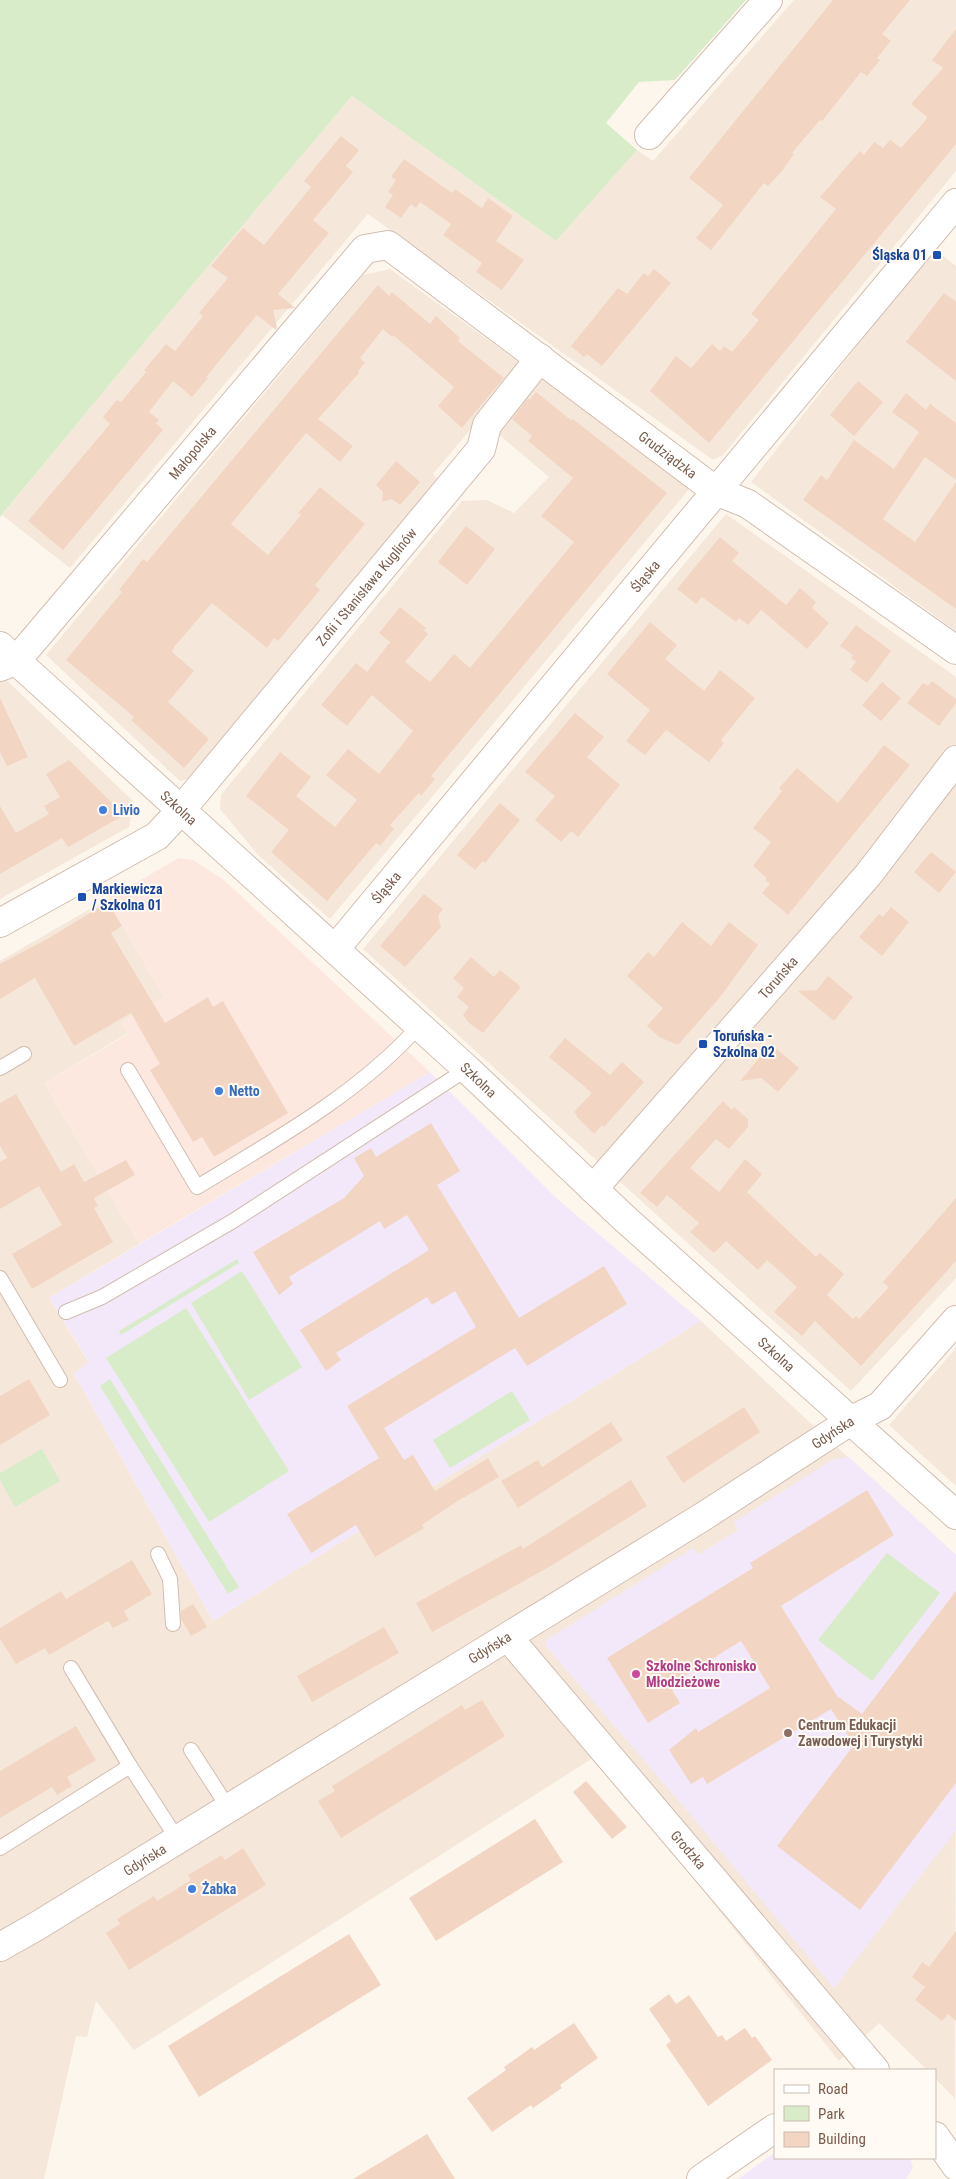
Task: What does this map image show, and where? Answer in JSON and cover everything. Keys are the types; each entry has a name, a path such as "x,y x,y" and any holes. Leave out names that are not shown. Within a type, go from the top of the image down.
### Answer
{"street":[{"path":"649,135 768,0"},
{"name":"Śląska","path":"335,949 956,203"},
{"name":"Grudziądzka","path":"388,245 716,491 748,504 956,650"},
{"name":"Małopolska","path":"5,658 365,249 388,245"},
{"name":"Zofii i Stanisława Kuglinów","path":"0,923 157,836 181,810 481,449 487,425 540,358"},
{"name":"Szkolna","path":"5,658 181,810 467,1070 593,1189 956,1515"},
{"name":"Toruńska","path":"593,1189 868,875 956,760"},
{"name":"Gdyńska","path":"0,1947 229,1809 712,1511 852,1420 880,1406 956,1320"},
{"name":"Grodzka","path":"508,1637 867,2068"},
{"path":"701,2179 774,2129"},
{"path":"936,2137 956,2166"}],"lane":[{"path":"128,1070 197,1187 318,1112 381,1064 419,1026"},
{"path":"0,1068 24,1054"},
{"path":"66,1312 102,1297 233,1221 467,1070"},
{"path":"0,1278 60,1380"},
{"path":"158,1554 170,1579 173,1624"},
{"path":"71,1668 130,1766 178,1840"},
{"path":"191,1750 229,1809"},
{"path":"0,1848 130,1766"}],"shaded area":[{"path":"794,0 956,0 956,171 723,455 713,460 368,214 70,568 2,515 162,321 352,96 556,241 637,150 653,161"},
{"path":"933,248 956,266 956,631 751,482"},
{"path":"390,269 524,366 433,474 438,479 192,778 180,781 46,655 363,275"},
{"path":"537,375 690,488 330,919 258,855 220,809 221,795 462,501 487,500 514,513 549,477 491,428"},
{"path":"726,514 956,677 956,1278 851,1391 363,949"},
{"path":"0,674 134,802 129,827 0,899"},
{"path":"179,858 193,860 224,880 430,1072 139,1244 44,1083 128,1034 121,1022 164,997 107,899"},
{"path":"107,899 164,997 122,1022 128,1033 44,1083 139,1244 49,1298 89,1363 74,1374 213,1621 701,1321 956,1555 955,2099 936,2079 936,2069 926,2069 879,2023 839,2061 596,1756 134,2050 96,2001 87,2037 76,2036 44,2179 0,2179 0,961"},
{"path":"430,1072 555,1197 701,1321 213,1621 74,1374 89,1362 49,1298"},
{"path":"956,1348 956,1486 889,1425"},
{"name":"Centrum Edukacji Zawodowej i Turystyki","path":"849,1457 956,1555 956,1830 834,1988 695,1820 546,1646 545,1641 693,1548 698,1555 738,1530 734,1522 832,1460"},
{"path":"774,2153 774,2159 910,2159 913,2168 906,2179 738,2179"}],"green space":[{"path":"0,0 746,0 675,80 639,82 606,123 637,150 556,241 352,96 0,517"},
{"path":"237,1259 239,1263 121,1335 119,1331"},
{"path":"242,1271 302,1367 249,1400 191,1303"},
{"path":"186,1308 289,1471 209,1522 106,1358"},
{"path":"110,1379 239,1587 228,1594 100,1386"},
{"path":"512,1391 530,1420 450,1468 433,1440"},
{"path":"42,1449 60,1481 15,1507 0,1480 0,1473"},
{"path":"887,1553 940,1593 872,1681 818,1640"}],"building":[{"path":"833,0 910,0 882,34 891,41 877,58 880,60 867,76 861,72 822,121 820,120 792,153 794,154 782,171 768,186 764,183 711,250 696,238 723,205 689,178"},
{"path":"956,29 956,144 709,443 650,391 676,356 691,368 712,344 720,351 724,346 732,352 759,320 751,314 836,209 820,197 860,151 864,155 874,142 883,148 890,140 901,148 926,120 927,117 911,104 943,68 932,60"},
{"path":"341,136 359,150 346,166 353,172 313,220 329,233 278,294 295,308 273,310 276,330 257,315 192,397 173,381 149,412 159,420 156,423 163,430 63,550 28,521 110,424 103,417 117,400 121,402 166,344 175,351 203,316 199,313 228,278 211,266 243,228 264,245 311,187 304,181"},
{"path":"404,159 452,193 455,189 482,208 488,198 513,216 496,241 524,260 502,290 476,272 482,263 443,235 451,224 420,202 416,208 411,204 401,218 385,207 393,195 388,192 396,180 391,177"},
{"path":"654,269 671,283 602,366 587,354 584,357 571,346 618,288 627,294 644,273 648,276"},
{"path":"378,285 389,296 392,292 430,324 436,316 460,338 458,341 504,378 462,428 438,406 454,387 393,335 392,337 383,329 360,358 365,363 358,371 359,373 318,419 353,446 340,462 306,433 231,524 268,555 301,515 298,513 320,487 365,524 315,585 320,590 278,641 274,638 267,648 212,603 174,647 172,652 194,671 168,702 209,739 184,768 131,720 134,717 66,660 122,592 119,590 143,559 147,562"},
{"path":"944,293 956,302 956,381 906,342"},
{"path":"858,381 883,402 854,436 830,415"},
{"path":"536,392 667,493 431,776 435,779 421,796 419,793 390,825 394,829 380,846 376,843 327,901 271,852 289,830 246,796 280,752 311,777 296,796 335,827 357,800 326,775 348,749 379,774 413,731 372,695 347,726 321,705 356,663 367,672 390,642 379,633 400,607 426,628 424,630 428,634 405,662 430,682 454,654 470,668 574,542 541,516 573,478 528,441 532,436 512,419 528,398 530,400"},
{"path":"906,393 926,410 930,404 956,423 956,480 925,457 883,519 915,542 956,482 956,609 803,500 821,475 827,480 854,440 894,469 919,432 892,412"},
{"path":"396,461 420,482 400,505 392,499 382,502 383,492 376,485"},
{"path":"466,526 495,549 467,585 438,562"},
{"path":"720,537 739,553 732,561 786,605 800,588 816,602 812,608 829,623 807,649 761,610 748,625 739,618 736,622 702,597 696,604 677,589"},
{"path":"650,622 677,645 665,659 704,691 720,670 755,698 721,740 724,743 709,762 666,730 645,755 626,741 650,710 607,674"},
{"path":"856,625 891,651 867,683 850,670 856,662 851,658 853,655 840,646"},
{"path":"932,681 956,699 956,703 939,726 907,703 923,683 928,686"},
{"path":"882,682 901,698 881,721 862,705"},
{"path":"0,698 28,757 7,766 0,752"},
{"path":"575,713 604,737 587,757 620,785 578,837 571,831 561,842 535,820 555,796 525,772"},
{"path":"884,745 910,765 788,915 762,893 770,884 765,880 767,878 753,866 771,842 753,828 782,791 779,788 797,768 838,803"},
{"path":"69,760 124,815 68,847 62,838 0,874 0,806 16,833 49,814 44,806 60,797 46,774"},
{"path":"500,803 520,820 485,863 483,861 475,870 457,855"},
{"path":"931,852 956,872 939,893 914,872"},
{"path":"424,894 443,909 438,916 441,927 405,967 380,946"},
{"path":"108,902 122,926 111,933 165,1023 208,997 213,1007 223,1001 288,1113 214,1157 202,1137 193,1142 150,1070 160,1064 131,1013 74,1046 35,978 0,999 0,964 49,938"},
{"path":"891,907 909,922 882,956 859,937 879,914 883,917"},
{"path":"682,922 711,946 729,922 758,945 720,997 678,1045 659,1037 647,1026 663,1008 627,976 648,952 654,957"},
{"path":"471,957 494,977 500,970 521,987 483,1033 469,1023 463,1015 469,1007 457,997 464,988 453,978"},
{"path":"828,976 853,997 834,1021 798,991 817,990"},
{"path":"565,1038 610,1075 622,1062 644,1082 604,1127 602,1125 594,1134 574,1112 592,1093 549,1057"},
{"path":"771,1044 799,1068 778,1092 761,1078 740,1081"},
{"path":"16,1094 61,1172 74,1164 84,1182 126,1160 135,1175 94,1198 98,1206 94,1208 113,1242 32,1289 12,1254 62,1225 39,1186 0,1209 0,1162 7,1158 0,1146 0,1103"},
{"path":"723,1101 732,1110 734,1107 748,1119 748,1127 729,1149 716,1139 690,1168 719,1192 745,1159 762,1174 747,1192 816,1257 820,1253 844,1274 827,1295 853,1319 856,1316 859,1319 889,1287 883,1282 956,1198 956,1261 861,1366 815,1321 802,1336 774,1312 797,1287 767,1260 758,1270 726,1241 714,1253 690,1232 699,1223 667,1195 657,1207 640,1193"},
{"path":"431,1123 460,1171 437,1185 519,1318 604,1266 627,1304 527,1366 515,1348 384,1428 404,1460 413,1455 435,1491 488,1458 499,1477 456,1502 422,1525 424,1528 375,1557 356,1525 311,1553 287,1514 379,1458 347,1406 476,1327 455,1291 432,1305 427,1297 336,1353 341,1360 326,1371 300,1330 429,1250 407,1215 384,1229 380,1221 289,1277 293,1284 279,1295 253,1252 344,1198 364,1176 354,1158 371,1148 376,1157"},
{"path":"29,1379 50,1415 0,1445 0,1396"},
{"path":"744,1407 760,1432 683,1483 666,1457"},
{"path":"611,1422 623,1440 518,1508 501,1481 538,1460 542,1467"},
{"path":"631,1480 647,1506 549,1567 432,1632 416,1603 521,1545 523,1549"},
{"path":"867,1490 894,1535 781,1606 837,1696 862,1714 956,1591 956,1783 860,1910 777,1846 854,1745 831,1709 707,1784 703,1777 691,1784 669,1750 696,1728 698,1732 770,1688 741,1641 683,1677 686,1681 672,1690 680,1703 648,1723 607,1658 753,1568 750,1563"},
{"path":"132,1560 152,1594 124,1611 129,1620 113,1628 108,1621 49,1655 45,1648 16,1664 0,1639 0,1628 61,1591 66,1599"},
{"path":"193,1604 207,1627 191,1636 181,1619 181,1611"},
{"path":"384,1627 399,1653 312,1702 297,1676"},
{"path":"482,1700 505,1736 341,1838 318,1801 335,1791 332,1786 462,1705 465,1710"},
{"path":"76,1726 96,1760 67,1777 72,1786 57,1795 52,1787 0,1818 0,1771"},
{"path":"586,1781 627,1827 612,1839 573,1792"},
{"path":"535,1819 563,1862 436,1941 409,1898"},
{"path":"243,1848 266,1885 129,1970 106,1933 120,1924 117,1919 154,1896 157,1901 191,1880 188,1875 222,1855 225,1860"},
{"path":"956,1931 956,2021 948,2014 942,2021 915,2000 925,1987 912,1977 922,1962 929,1967"},
{"path":"349,1934 381,1985 199,2097 168,2046"},
{"path":"669,1994 676,2004 689,1995 718,2037 722,2035 726,2041 745,2028 752,2038 755,2036 772,2060 708,2106 666,2045 671,2041 649,2009"},
{"path":"574,2023 598,2058 560,2085 562,2088 533,2108 531,2105 492,2132 467,2098 506,2070 504,2067 532,2047 534,2050"},
{"path":"427,2134 455,2179 353,2179"}],"place":[{"name":"Śląska 01","path":"937,255"},
{"name":"Livio","path":"103,810"},
{"name":"Markiewicza / Szkolna 01","path":"82,897"},
{"name":"Toruńska - Szkolna 02","path":"703,1044"},
{"name":"Netto","path":"219,1091"},
{"name":"Szkolne Schronisko Młodzieżowe","path":"636,1674"},
{"name":"Centrum Edukacji Zawodowej i Turystyki","path":"788,1733"},
{"name":"Żabka","path":"192,1889"}]}
